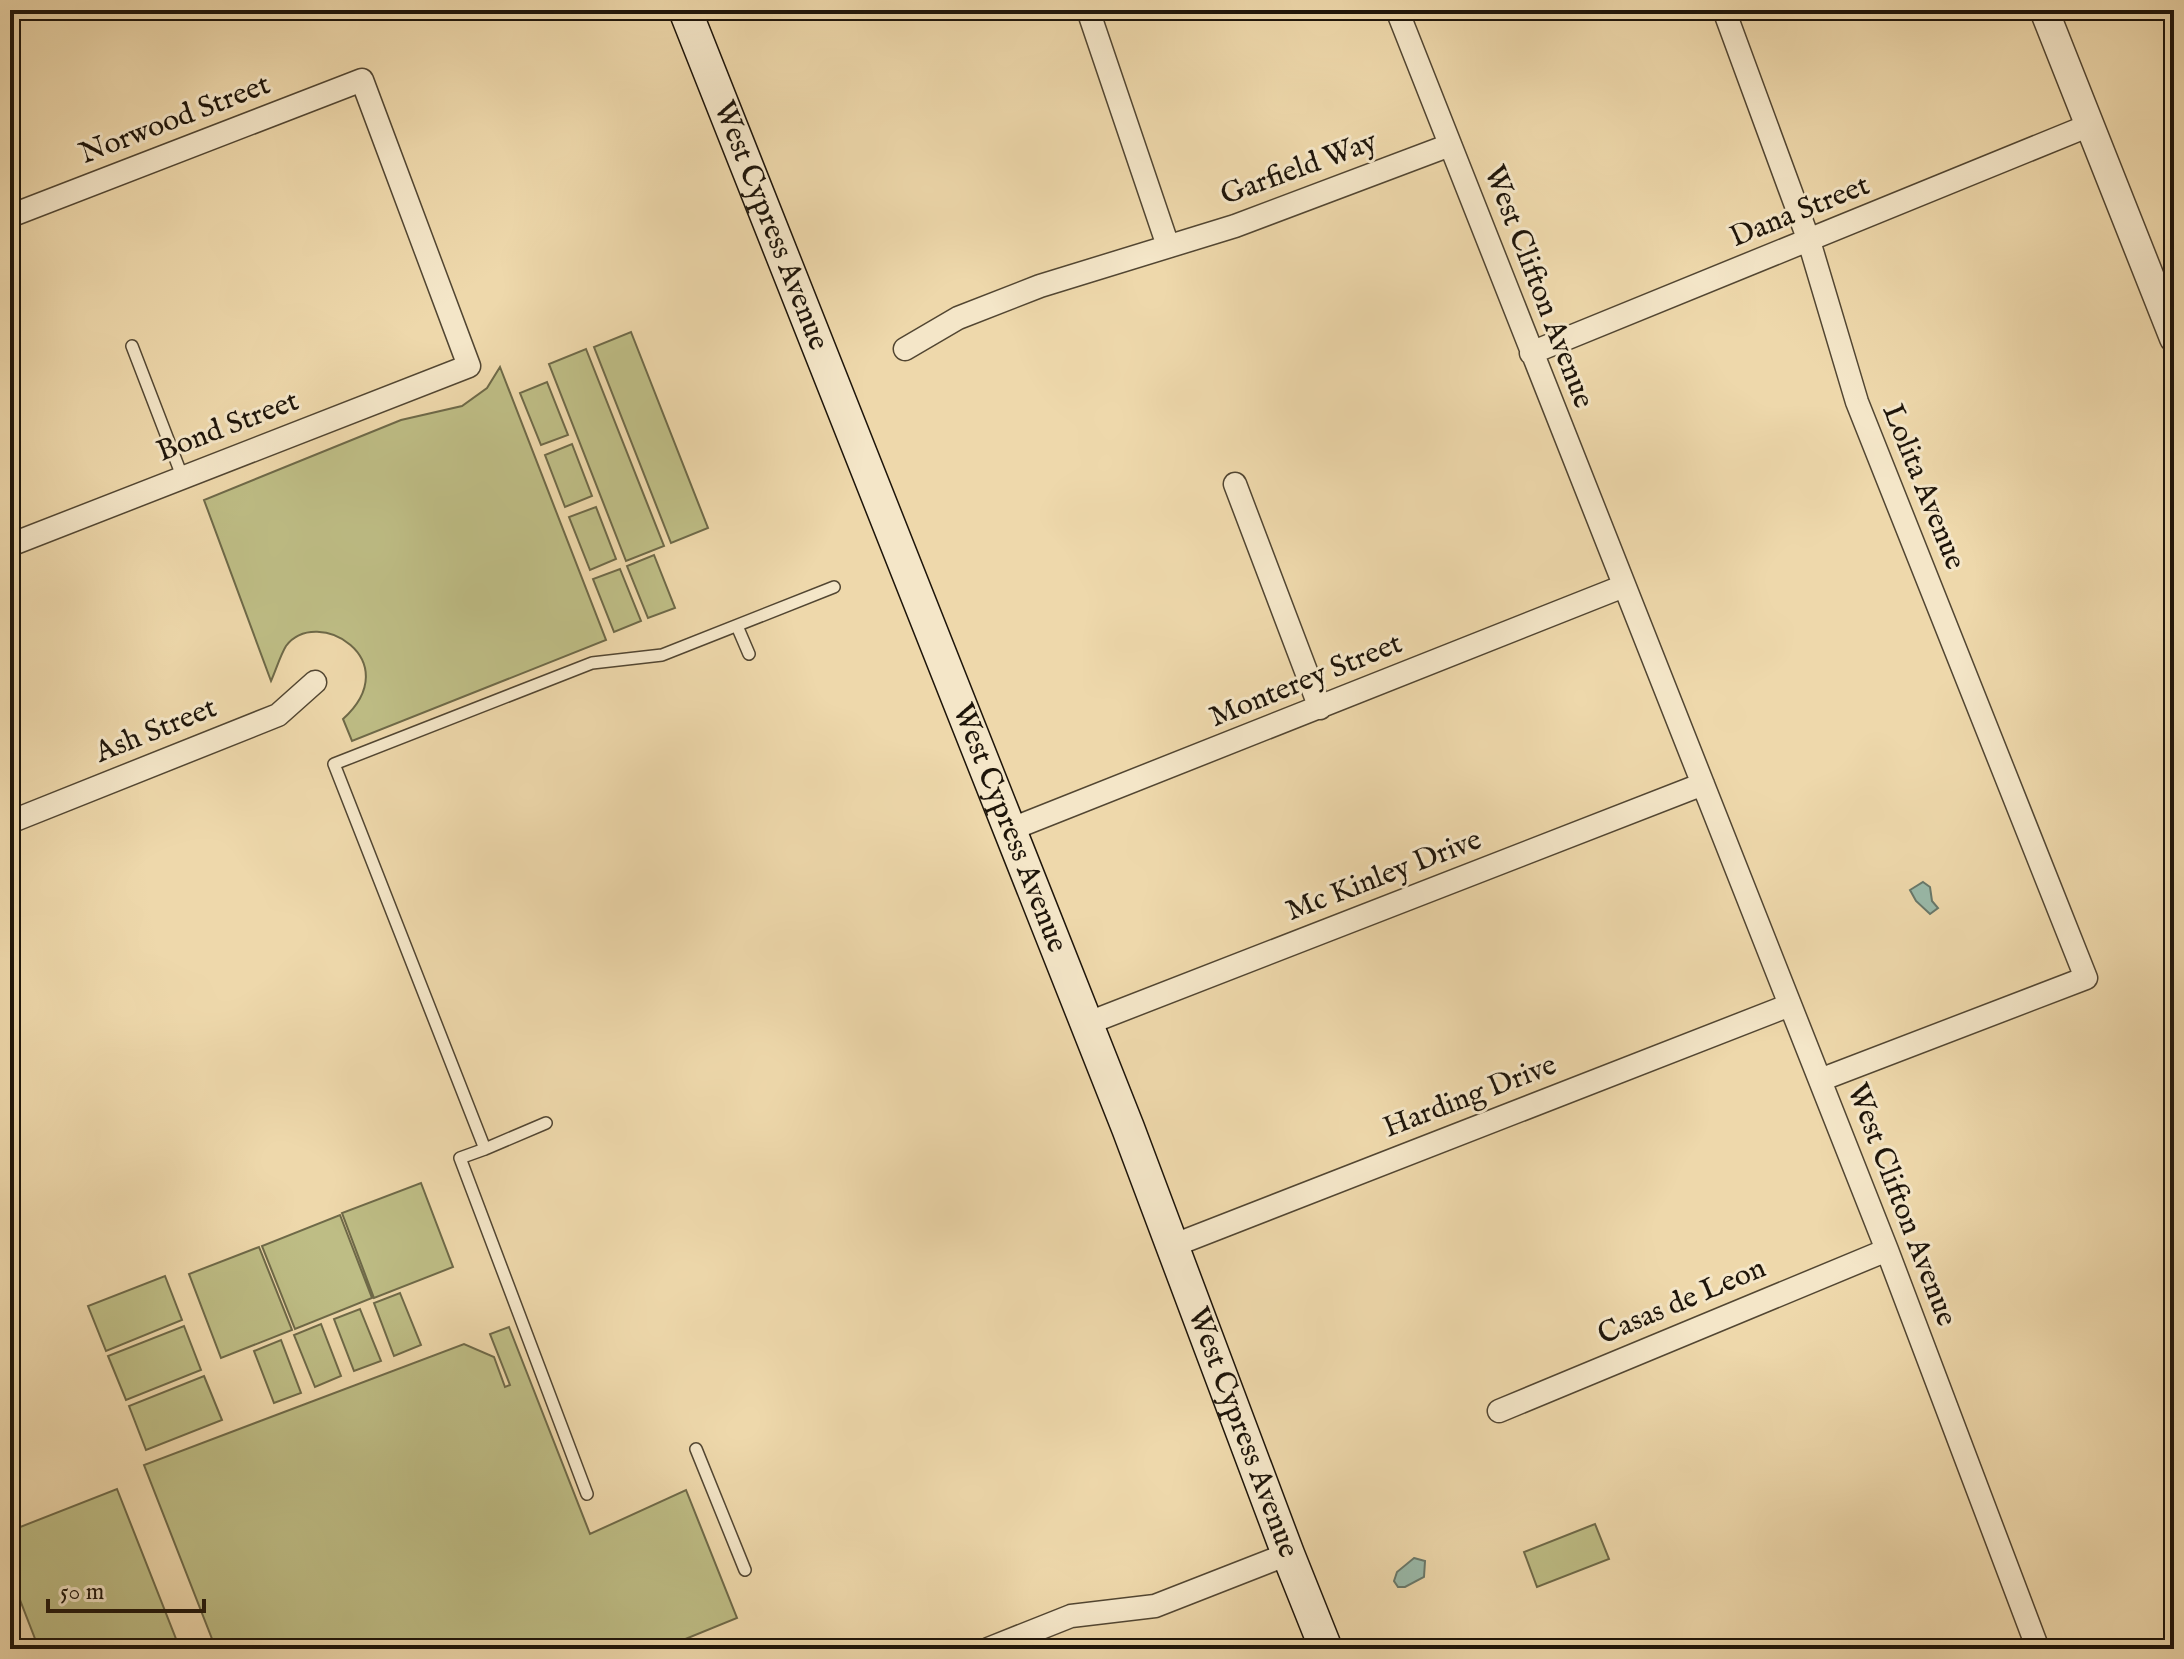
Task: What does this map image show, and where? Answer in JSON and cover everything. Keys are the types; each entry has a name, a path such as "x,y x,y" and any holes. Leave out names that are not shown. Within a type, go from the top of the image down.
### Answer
{"main road":[{"name":"West Cypress Avenue","path":"685,10 1086,1024 1326,1649"}],"street":[{"path":"1088,10 1168,246"},
{"name":"West Clifton Avenue","path":"1397,10 1887,1250 2038,1649"},
{"name":"Lolita Avenue","path":"1724,10 1809,241 1857,402 2086,978 1820,1080"},
{"path":"2044,10 2174,338"},
{"name":"Norwood Street","path":"10,216 362,80 469,366"},
{"name":"Dana Street","path":"1531,353 2090,125"},
{"name":"Garfield Way","path":"905,349 958,318 1027,291 1235,226 1450,145"},
{"name":"Bond Street","path":"10,545 469,366"},
{"path":"1235,484 1320,708"},
{"name":"Monterey Street","path":"1009,830 1624,586"},
{"name":"Ash Street","path":"10,822 278,715 315,682"},
{"name":"Mc Kinley Drive","path":"1086,1024 1703,784"},
{"name":"Harding Drive","path":"1172,1246 1790,1005"},
{"name":"Casas de Leon","path":"1499,1411 1887,1250"},
{"path":"988,1649 1071,1616 1155,1606 1288,1554"}],"lane":[{"path":"132,346 182,476"},
{"path":"485,1149 334,764 592,663 662,655 834,587"},
{"path":"737,626 749,654"},
{"path":"546,1123 460,1158 587,1494"},
{"path":"696,1449 745,1570"}],"shaded area":[{"path":"631,332 708,528 671,543 594,347"},
{"path":"586,349 664,546 626,561 549,364"},
{"path":"500,367 606,640 352,741 343,719 360,697 366,677 362,659 350,645 335,636 317,632 300,635 286,646 271,681 204,500 401,420 462,406 487,388"},
{"path":"547,382 568,435 541,445 520,393"},
{"path":"572,444 592,496 565,507 545,455"},
{"path":"596,507 616,559 590,570 569,517"},
{"path":"654,555 675,608 648,618 627,566"},
{"path":"620,569 641,621 614,632 593,579"},
{"path":"1923,882 1930,887 1932,901 1938,908 1930,914 1916,901 1910,890"},
{"path":"421,1183 453,1267 374,1298 342,1213"},
{"path":"340,1215 372,1298 295,1329 262,1246"},
{"path":"259,1247 292,1330 221,1358 189,1274"},
{"path":"165,1276 182,1320 106,1351 88,1306"},
{"path":"400,1293 421,1345 394,1356 374,1303"},
{"path":"360,1309 381,1361 354,1371 334,1319"},
{"path":"321,1324 341,1376 315,1387 294,1335"},
{"path":"184,1326 201,1370 126,1400 108,1356"},
{"path":"509,1327 590,1534 686,1490 737,1618 661,1649 216,1649 144,1465 464,1344 494,1357 505,1387 510,1385 490,1334"},
{"path":"281,1340 301,1393 274,1403 254,1351"},
{"path":"204,1376 222,1420 146,1450 129,1406"},
{"path":"117,1489 180,1649 39,1649 10,1574 10,1531"},
{"path":"1595,1524 1609,1559 1537,1587 1524,1552"},
{"path":"1414,1558 1425,1561 1424,1577 1405,1587 1398,1587 1394,1581 1397,1572"}]}
